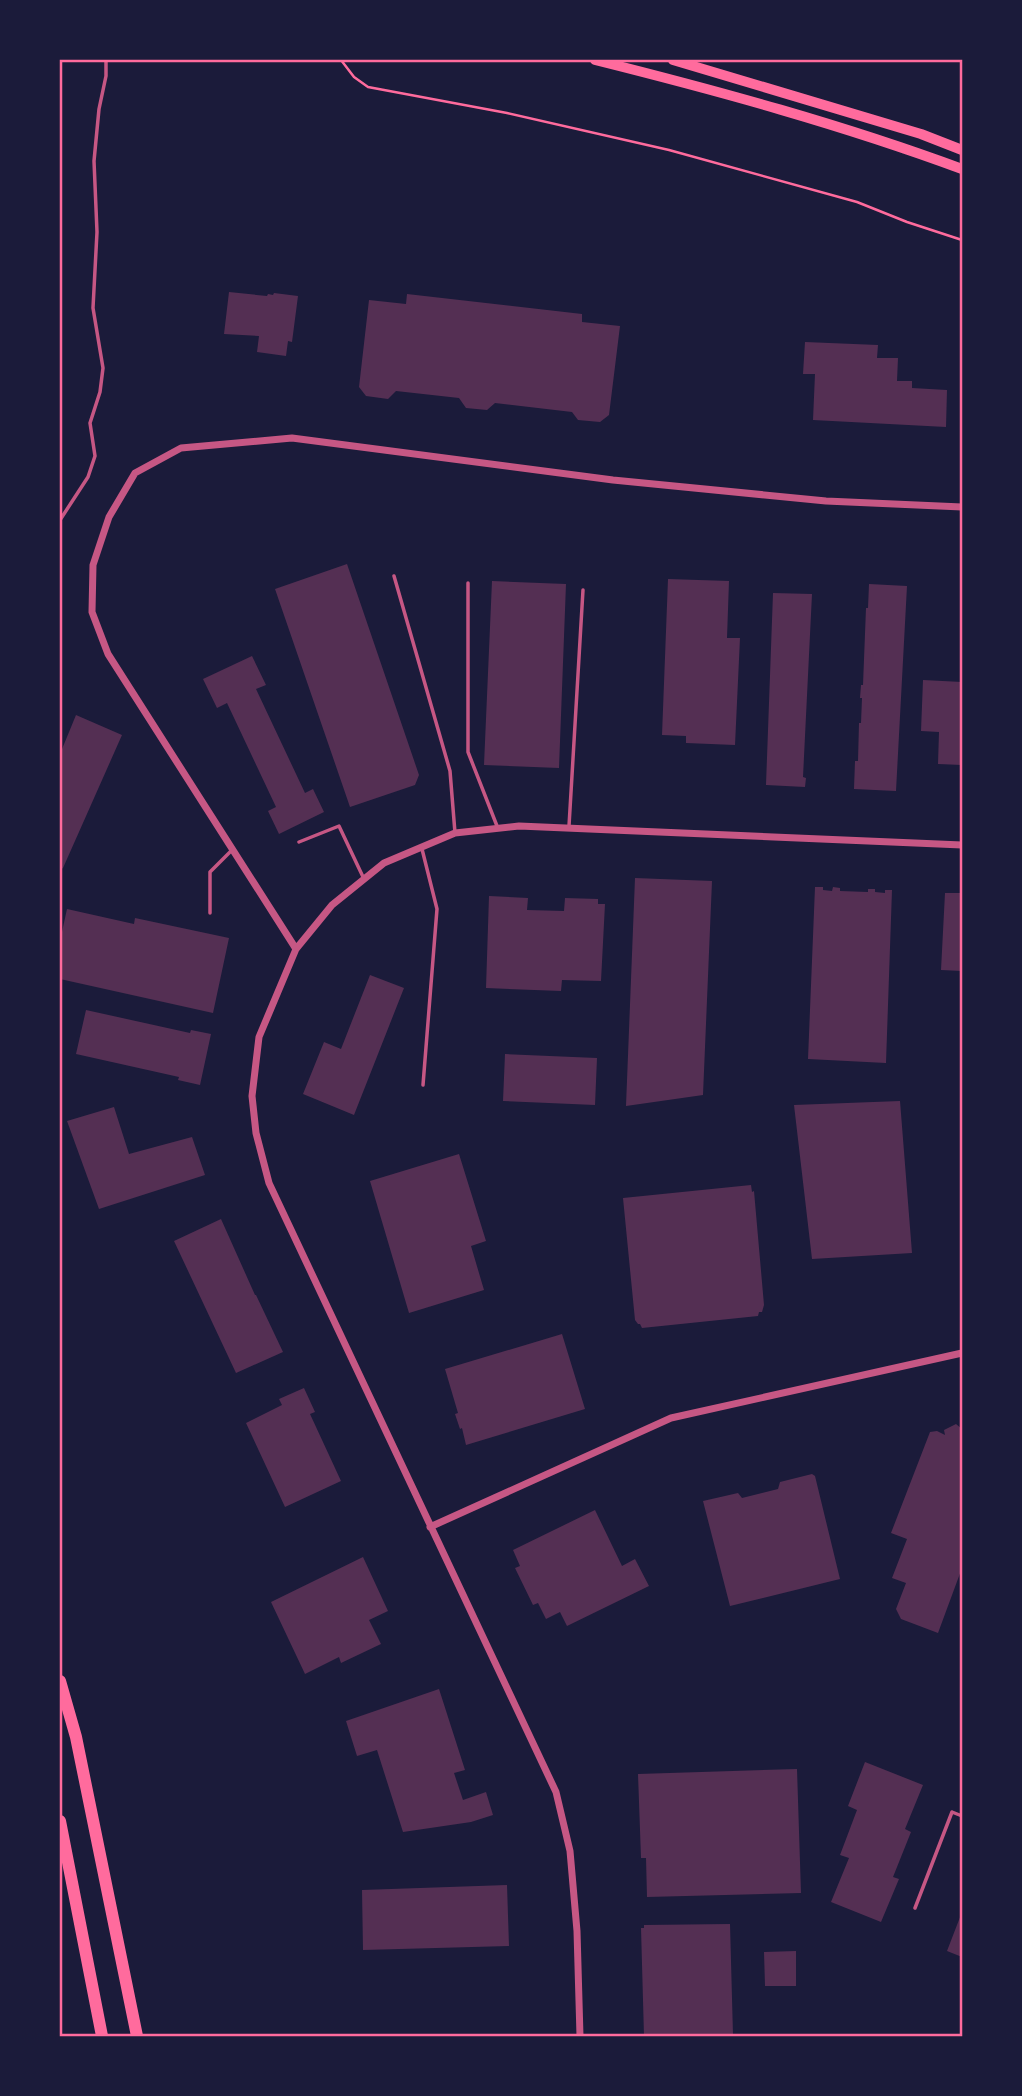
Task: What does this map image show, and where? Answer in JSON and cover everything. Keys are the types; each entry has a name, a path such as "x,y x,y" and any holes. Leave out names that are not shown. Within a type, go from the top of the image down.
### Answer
{"highway":[{"path":"60,1682 76,1737 138,2036"},
{"path":"60,1821 102,2036"}],"main road":[{"path":"595,60 779,110 914,151 962,169"},
{"path":"673,60 921,134 962,150"}],"street":[{"path":"296,949 108,654 92,612 93,565 109,517 135,473 181,448 292,438 613,480 826,501 962,507"},
{"path":"580,2036 577,1931 570,1851 556,1792 269,1183 256,1133 252,1096 259,1037 296,949 332,905 384,863 455,833 519,826 962,845"},
{"path":"430,1527 671,1418 962,1353"}],"lane":[{"path":"60,520 88,477 95,456 90,423 100,391 103,368 93,308 97,232 94,161 106,60"},
{"path":"394,576 450,771 455,833"},
{"path":"468,583 468,752 498,828"},
{"path":"569,828 583,590"},
{"path":"299,842 339,825 364,879"},
{"path":"422,847 437,909 422,1085"},
{"path":"211,913 210,873 233,850"},
{"path":"915,1908 952,1812 962,1816"}],"path":[{"path":"341,60 354,77 368,87 507,113 682,153 846,199 962,240"}],"building":[{"path":"229,292 298,296 292,342 288,341 286,356 257,352 259,336 224,334"},
{"path":"407,294 582,314 582,322 620,326 609,415 600,422 578,420 572,412 495,403 487,410 466,408 459,398 396,391 388,399 366,396 359,387 369,300 406,304"},
{"path":"805,342 878,345 877,358 898,358 897,381 912,381 912,388 947,390 946,427 813,420 815,374 803,374"},
{"path":"347,564 419,775 415,785 350,807 275,589"},
{"path":"668,579 729,581 727,638 740,638 735,745 686,743 686,736 662,735"},
{"path":"492,581 566,584 559,768 484,765"},
{"path":"869,584 907,586 896,791 854,789 861,723 860,698"},
{"path":"773,593 812,594 803,777 806,778 805,787 766,785"},
{"path":"252,656 266,685 256,689 305,793 313,789 324,812 279,834 268,811 276,807 227,703 217,708 203,679"},
{"path":"923,680 962,682 962,765 938,764 939,732 921,731"},
{"path":"76,715 122,735 60,870 60,754"},
{"path":"635,878 712,881 703,1095 626,1106"},
{"path":"815,887 832,891 833,887 840,888 840,891 868,892 868,889 875,889 875,892 885,893 885,890 892,890 886,1063 808,1059"},
{"path":"945,893 962,893 962,971 941,970"},
{"path":"489,896 528,898 527,910 564,911 565,898 598,899 598,904 605,904 601,981 562,980 561,991 486,988"},
{"path":"67,909 134,924 135,918 229,938 213,1013 60,979 60,941"},
{"path":"370,975 404,988 354,1115 303,1094 324,1042 341,1049"},
{"path":"86,1010 190,1033 191,1030 211,1034 200,1085 178,1080 179,1077 76,1054"},
{"path":"505,1054 597,1058 595,1105 503,1101"},
{"path":"900,1101 912,1253 812,1259 794,1105"},
{"path":"114,1107 129,1154 192,1137 205,1175 99,1209 67,1121"},
{"path":"459,1154 486,1241 471,1246 484,1290 409,1313 370,1181"},
{"path":"751,1185 752,1192 754,1191 764,1305 762,1312 759,1312 758,1316 642,1328 635,1320 623,1198"},
{"path":"221,1219 283,1352 236,1373 174,1241"},
{"path":"562,1334 585,1409 466,1445 455,1414 458,1413 445,1369"},
{"path":"304,1388 315,1412 310,1414 341,1481 285,1507 246,1423 282,1405 279,1399"},
{"path":"956,1424 962,1429 962,1568 938,1633 901,1619 896,1609 906,1583 892,1578 907,1539 891,1533 930,1432 937,1431 945,1435 944,1430"},
{"path":"812,1474 815,1476 840,1579 730,1606 703,1501 738,1493 742,1498 778,1489 780,1482"},
{"path":"595,1510 622,1566 635,1559 649,1586 567,1626 560,1612 546,1619 538,1603 533,1605 515,1568 520,1566 513,1550"},
{"path":"363,1557 388,1611 369,1620 381,1644 341,1663 339,1657 305,1674 271,1602"},
{"path":"439,1689 465,1770 454,1773 463,1800 486,1792 493,1815 471,1822 403,1832 377,1750 357,1756 346,1721"},
{"path":"865,1762 923,1785 905,1829 911,1832 893,1877 899,1879 881,1922 831,1902 849,1858 840,1855 857,1810 848,1806"},
{"path":"797,1769 801,1893 647,1897 646,1858 641,1858 638,1774"},
{"path":"507,1885 509,1946 363,1950 362,1890"},
{"path":"962,1912 962,1957 947,1951"},
{"path":"730,1924 733,2035 644,2036 641,1928 644,1928 644,1925"},
{"path":"796,1951 796,1986 765,1986 764,1952"}]}
